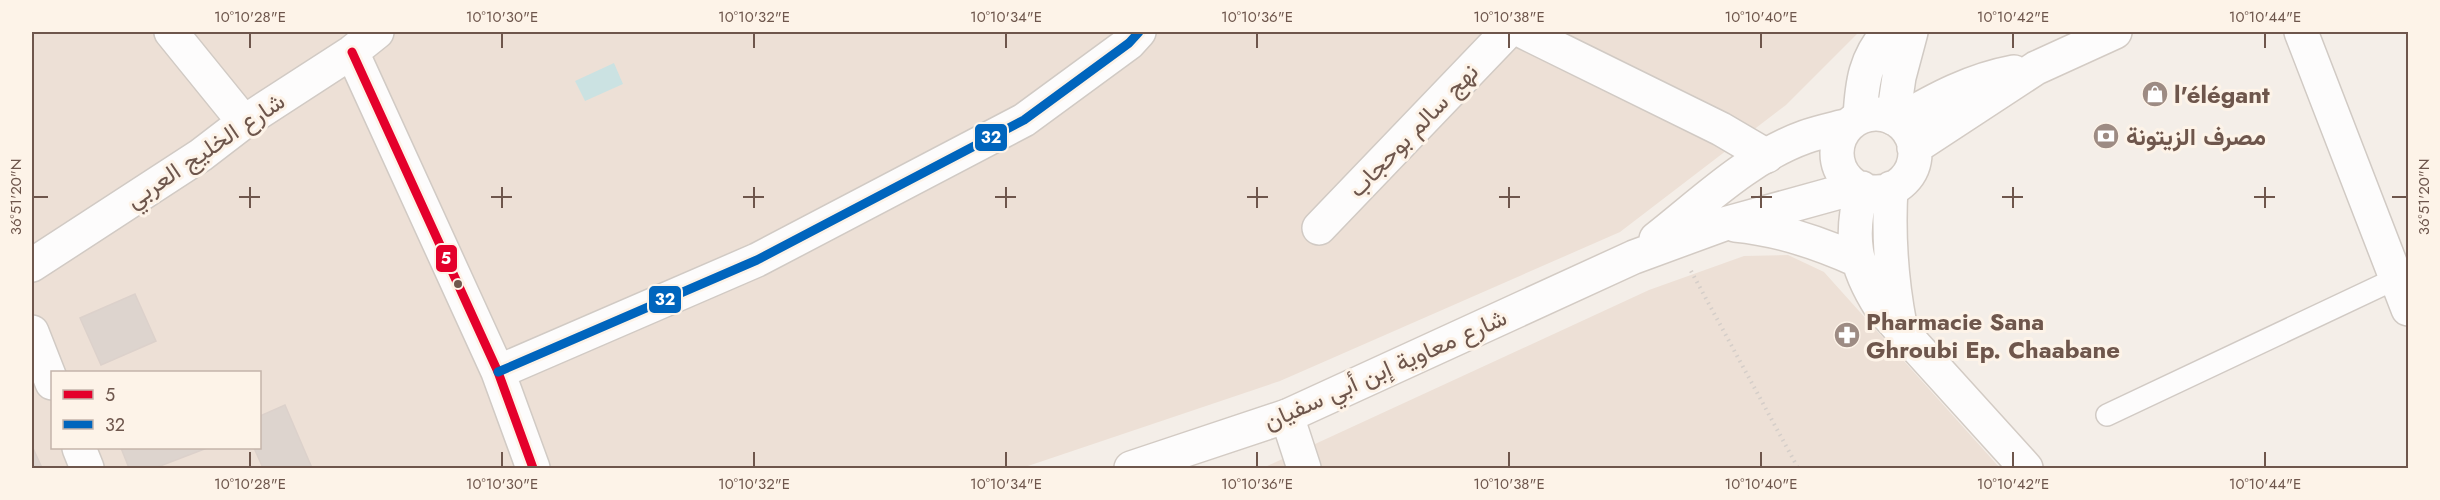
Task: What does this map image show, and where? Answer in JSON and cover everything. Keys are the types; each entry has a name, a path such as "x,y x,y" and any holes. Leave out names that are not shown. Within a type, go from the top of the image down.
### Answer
{"street":[{"path":"171,32 244,122"},
{"name":"شارع الخليج العربي","path":"32,265 201,154 244,122 352,52 377,32"},
{"path":"498,372 757,260 1024,120 1129,43 1139,32"},
{"name":"نهج سالم بوحجاب","path":"1319,228 1507,32"},
{"path":"1524,32 1721,129 1767,156"},
{"path":"1888,32 1874,51 1862,83 1855,121 1841,134 1837,146 1837,158 1848,180 1870,188 1907,177 1914,158 1914,148 1906,128 1896,119"},
{"path":"1896,119 1899,77 1911,32"},
{"path":"1914,148 2036,68 2115,32"},
{"path":"2301,32 2405,299"},
{"path":"352,52 498,372 533,468"},
{"path":"1896,119 1941,95 1987,77 2036,68"},
{"name":"شارع معاوية إبن أبي سفيان","path":"1634,257 1737,176 1767,156 1803,138 1877,114 1896,119"},
{"path":"1870,188 1855,212 1854,236 1857,260 1866,285 1876,300 2026,468"},
{"path":"1870,188 1888,235 1892,283 1901,327"},
{"name":"شارع معاوية إبن أبي سفيان","path":"1131,468 1287,416 1634,257 1675,241 1724,224 1870,188"},
{"path":"1724,224 1758,227 1792,235 1857,260"},
{"path":"32,332 51,380"},
{"path":"1287,416 1304,468"},
{"path":"80,449 87,468"}],"lane":[{"path":"2107,415 2405,299"}],"path":[{"path":"1675,241 1798,468"}],"shaded area":[{"path":"32,32 1859,32 1786,105 1620,232 1280,381 1022,468 32,468"},
{"path":"1788,255 1824,272 2000,468 1263,468 1649,290 1744,256"}],"water":[{"path":"614,63 623,84 585,101 575,81"}],"building":[{"path":"135,294 156,341 101,365 80,318"},
{"path":"285,405 312,468 263,468 254,449 261,449 261,416"},
{"path":"32,446 42,468 32,468"},
{"path":"121,449 204,449 155,468 129,468"}],"transit line":[{"name":"32","path":"498,372 757,260 1024,120 1129,43 1139,32"},
{"name":"5","path":"352,52 498,372 533,468"}],"place":[{"name":"l'élégant","path":"2155,94"},
{"name":"مصرف الزيتونة","path":"2106,136"},
{"name":"Pharmacie Sana Ghroubi Ep. Chaabane","path":"1847,335"}]}
